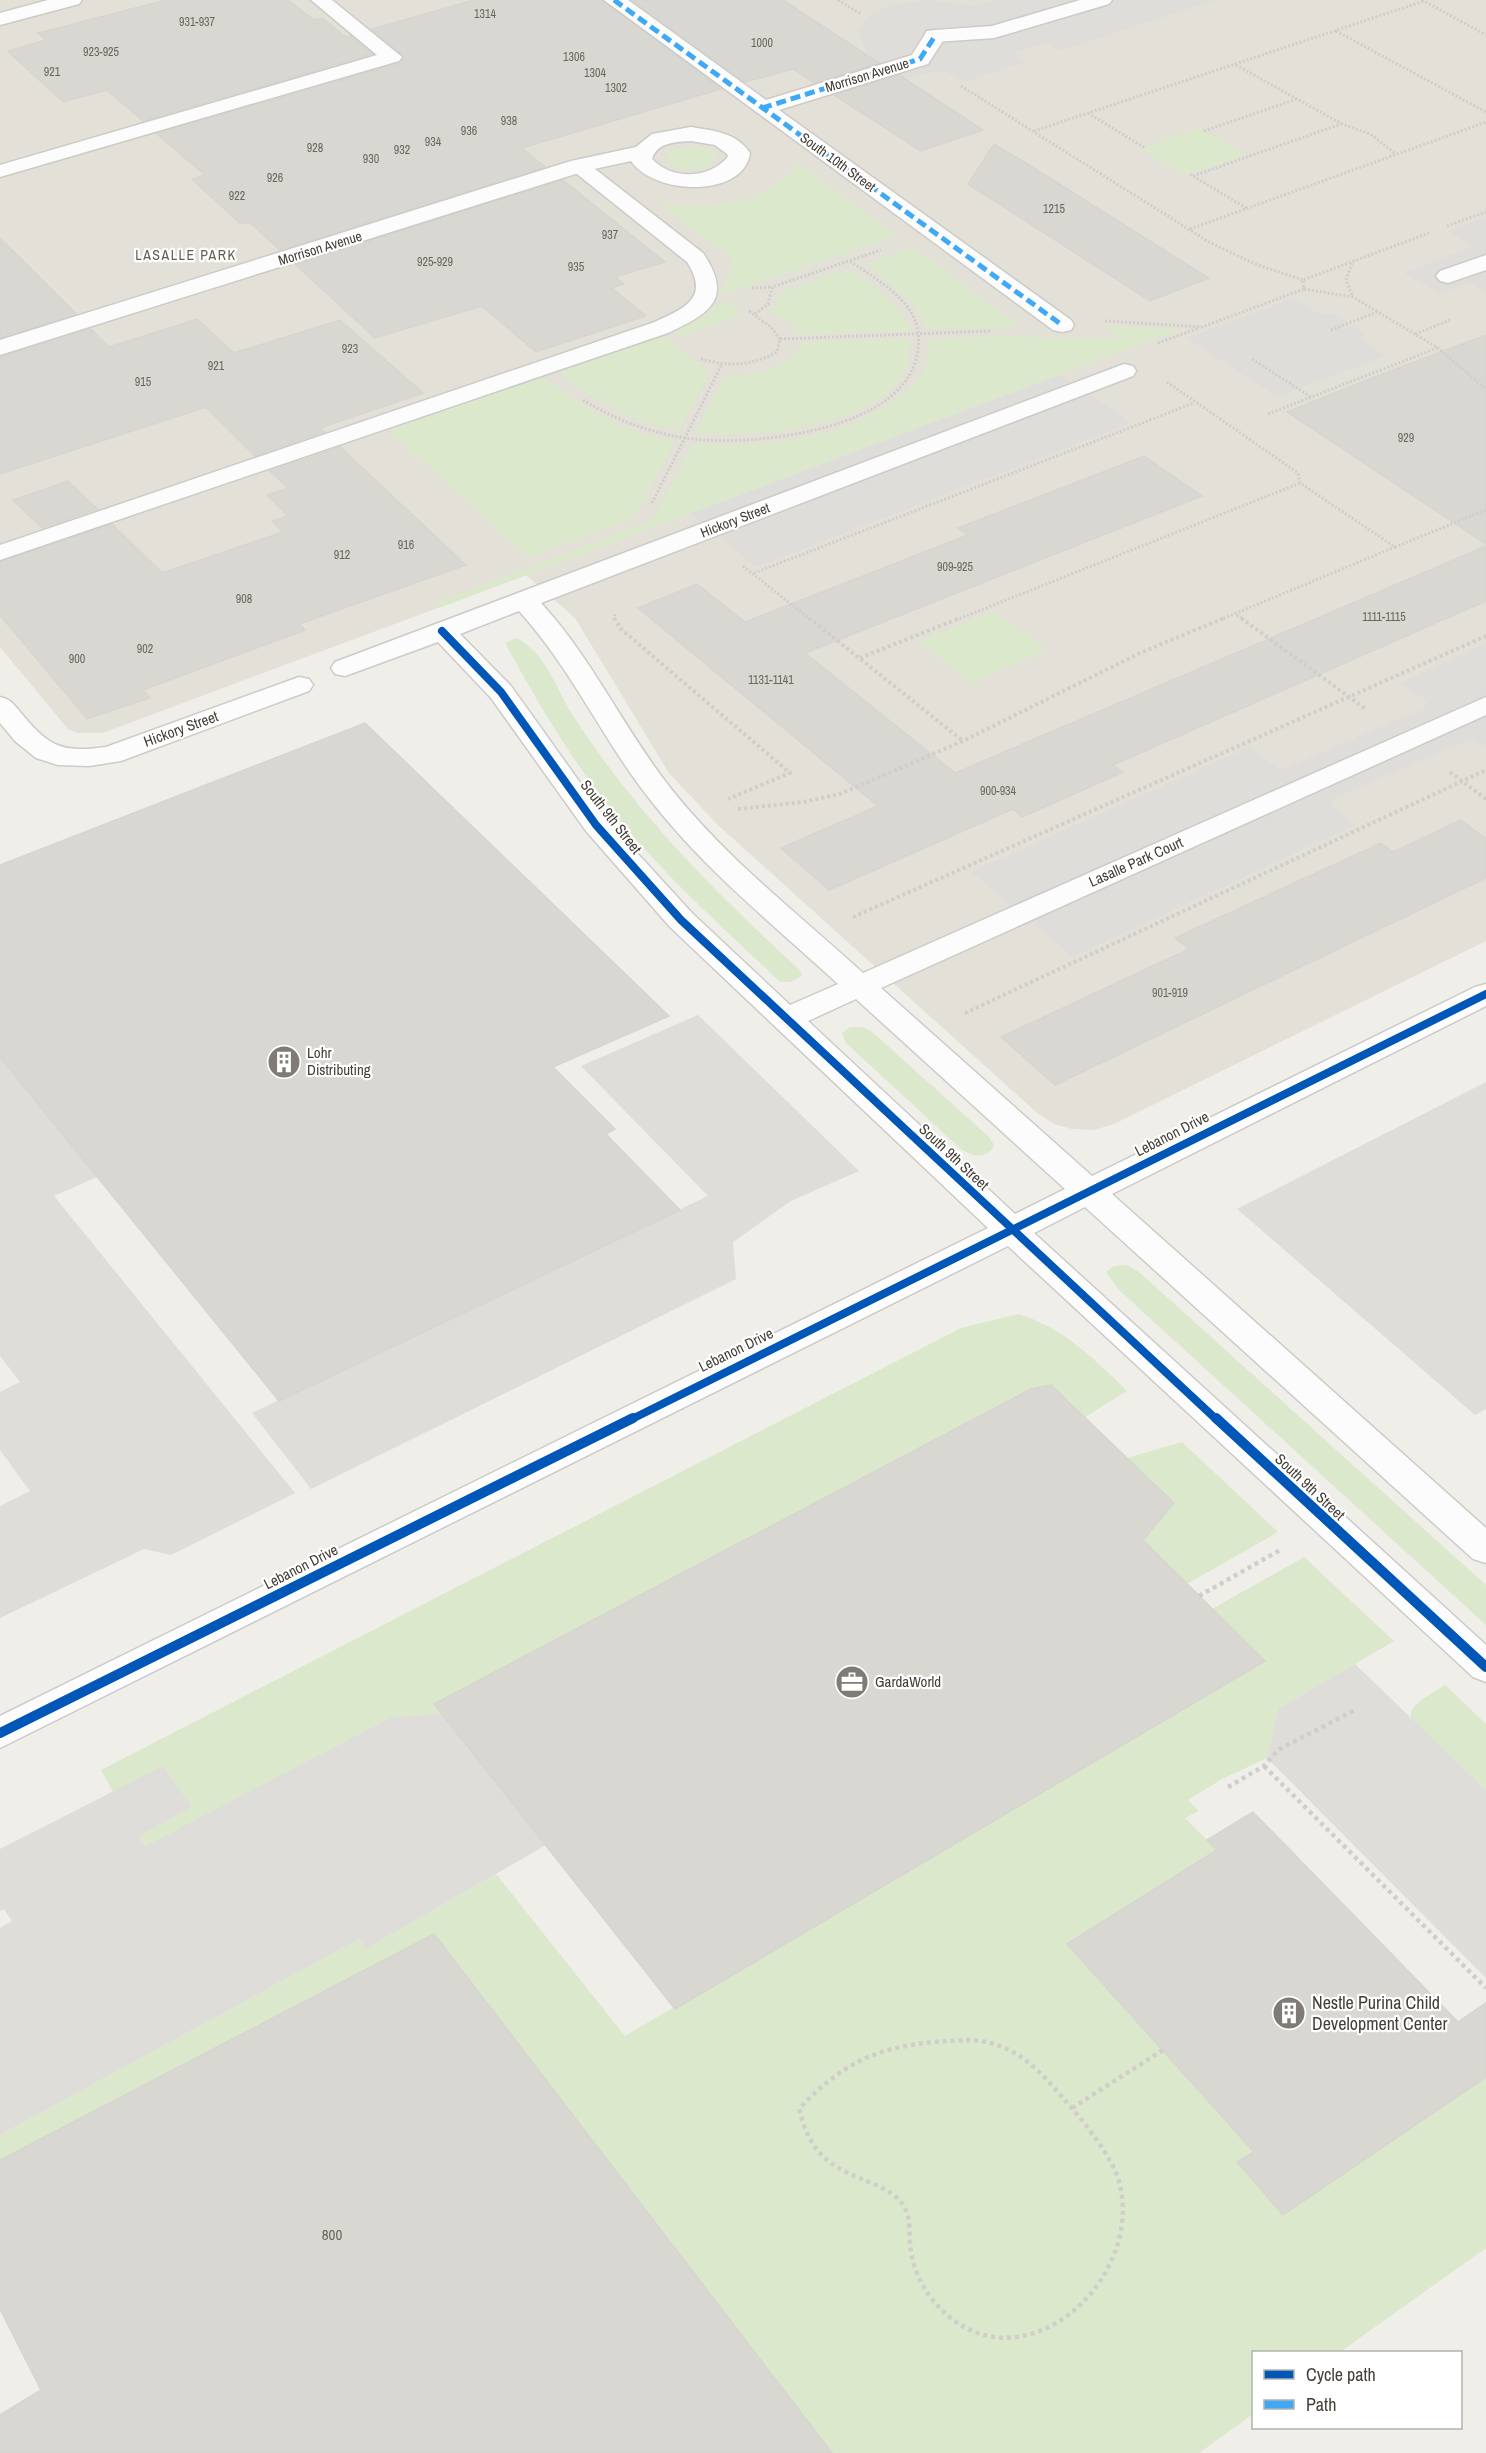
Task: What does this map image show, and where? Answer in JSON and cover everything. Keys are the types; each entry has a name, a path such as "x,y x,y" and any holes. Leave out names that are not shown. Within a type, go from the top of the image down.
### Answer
{"street":[{"path":"0,20 72,0"},
{"name":"South 10th Street","path":"614,0 1062,325"},
{"name":"Morrison Avenue","path":"762,108 920,58 935,36 994,32 1102,0"},
{"name":"Morrison Avenue","path":"0,348 579,166 642,152"},
{"path":"1448,276 1486,262"},
{"name":"Hickory Street","path":"345,668 1124,371"},
{"path":"525,600 563,643 650,781 686,824 764,900 1486,1550"},
{"name":"South 9th Street","path":"442,631 501,692 596,825 631,867 681,920 1011,1230 1486,1667"},
{"name":"Hickory Street","path":"0,705 28,740 42,752 60,759 85,760 111,754 299,685"},
{"name":"Lasalle Park Court","path":"786,1019 1486,705"},
{"name":"Lebanon Drive","path":"0,1733 1486,994"}],"lane":[{"path":"0,171 392,57 320,0"},
{"path":"0,553 660,328 700,305 708,292 707,273 694,258 579,166"}],"path":[{"path":"838,0 861,14"},
{"path":"1034,131 1423,1 1486,34"},
{"path":"1336,31 1486,112"},
{"path":"1235,64 1342,124 1370,134 1397,155"},
{"path":"961,86 1231,254 1303,280 1430,233"},
{"path":"1204,131 1297,99"},
{"path":"1088,113 1145,148"},
{"path":"1189,229 1486,122"},
{"path":"1246,209 1192,175 1342,124"},
{"path":"1442,229 1486,212"},
{"path":"660,328 699,358 736,366 768,358 777,352 780,339 771,327 754,314 767,307 772,287 934,232"},
{"path":"543,368 603,412 622,421 685,437 731,441 777,438 840,423 869,410 894,394 911,377 920,358 919,334 911,313 900,300 850,261"},
{"path":"1352,262 1346,272 1346,283 1353,297"},
{"path":"1303,280 1304,289"},
{"path":"1150,345 1304,289 1353,297 1438,348 1486,389"},
{"path":"1330,330 1378,312"},
{"path":"1062,325 1098,321 1202,327"},
{"path":"780,339 1002,331"},
{"path":"1268,414 1438,348"},
{"path":"1252,359 1311,397"},
{"path":"648,509 722,364"},
{"path":"1163,376 1167,382 1195,403 1298,474 1300,483 1395,547"},
{"path":"753,573 1195,403"},
{"path":"1230,428 1237,425"},
{"path":"859,658 1300,483"},
{"path":"728,812 770,804 803,802 840,794 963,741 1140,653 1237,615 1486,510"},
{"path":"740,563 963,741"},
{"path":"620,608 614,613 616,624 790,773 720,802"},
{"path":"1237,615 1368,711"},
{"path":"847,919 1486,636"},
{"path":"1446,769 1486,799"},
{"path":"956,1017 1486,770"},
{"path":"1199,1596 1288,1546"},
{"path":"1228,1787 1264,1766 1278,1750 1357,1709"},
{"path":"1264,1766 1486,1988"},
{"path":"985,2040 1015,2052 1036,2069 1072,2108 1120,2184 1122,2224 1115,2257 1102,2282 1079,2309 1050,2330 1012,2339 977,2335 950,2318 932,2300 915,2272 910,2246 910,2219 901,2201 876,2183 842,2172 819,2156 804,2134 799,2109 822,2085 844,2068 889,2050 945,2042 985,2040"},
{"path":"1072,2108 1163,2050"}],"shaded area":[{"path":"0,0 1486,0 1486,941 1114,1124 1094,1130 1072,1129 1054,1124 1036,1112 719,826 669,773 575,618 526,575 103,733 77,733 68,729 0,647"},
{"path":"928,0 977,6 994,0 1216,0 1059,51 1045,43 1013,53 1026,62 963,82 947,72 938,71 905,79 870,57 857,30 871,14 893,5"},
{"path":"1486,216 1486,293 1469,283 1440,294 1404,273 1474,246 1448,231"},
{"path":"1294,298 1320,314 1332,313 1365,333 1361,339 1386,356 1277,397 1187,338"},
{"path":"1061,375 1131,423 756,567 690,514"},
{"path":"1486,643 1486,746 1470,739 1332,799 1330,806 1355,825 1073,957 971,872 1249,747 1277,768 1288,767 1424,708 1427,701 1400,683"},
{"path":"698,1015 859,1171 791,1201 733,1242 736,1279 311,1489 252,1413 708,1196 581,1066"},
{"path":"0,1057 97,1177 54,1196 295,1493 171,1555 144,1549 0,1618 0,1506 30,1491 0,1450 0,1392 20,1382 0,1356"},
{"path":"1486,1082 1486,1409 1475,1415 1237,1209"},
{"path":"1355,1664 1486,1790 1486,1978 1267,1758 1278,1709"},
{"path":"442,1714 546,1845 366,1949 359,1939 0,2135 0,1928 12,1921 4,1909 0,1911 0,1849 163,1766 192,1807 143,1834 139,1840 146,1846 392,1717"}],"green space":[{"path":"1200,128 1245,155 1185,175 1141,149"},
{"path":"694,146 715,152 716,160 705,167 692,170 678,168 667,162 667,154 677,148"},
{"path":"798,163 897,236 721,295 733,260 660,204 698,205 736,202 770,189 785,178"},
{"path":"914,248 1020,327 927,329 913,303 866,264"},
{"path":"850,269 893,303 911,331 799,335 787,320 770,312 778,300 779,293"},
{"path":"725,301 742,315 679,336 674,331 713,307"},
{"path":"1103,325 1181,329 439,608 433,604 653,520 693,444 747,444 800,438 852,424 876,412 899,397 920,377 927,361 930,339 1032,335 1037,338 1120,338"},
{"path":"661,335 710,372 680,430 645,422 615,409 587,393 558,372"},
{"path":"910,338 909,358 905,370 890,390 869,405 841,417 810,426 747,434 695,433 725,376 770,370 797,352 802,342"},
{"path":"543,377 605,418 637,431 675,441 634,518 529,558 389,430"},
{"path":"995,611 1046,651 970,682 919,641"},
{"path":"516,638 526,644 542,661 572,714 596,750 677,850 800,970 802,975 794,981 778,980 689,895 626,828 579,765 528,684 505,643"},
{"path":"850,1027 863,1027 872,1032 989,1137 994,1145 992,1150 977,1156 961,1149 846,1043 842,1033"},
{"path":"1127,1265 1139,1272 1486,1585 1486,1625 1119,1290 1106,1272 1114,1266"},
{"path":"1019,1314 1051,1328 1078,1346 1127,1391 1085,1417 1061,1394 1048,1388 1031,1389 435,1704 442,1714 392,1717 158,1842 146,1846 139,1840 143,1834 192,1807 163,1767 113,1792 101,1770 961,1328"},
{"path":"1182,1442 1278,1532 1187,1584 1134,1531 1127,1458"},
{"path":"1304,1557 1394,1641 1278,1709 1267,1758 1222,1779 1188,1800 1199,1811 1185,1818 1217,1850 1067,1944 1254,2152 1237,2163 1283,2215 1486,2077 1486,2248 1341,2351 1252,2351 1252,2415 1199,2453 832,2453 0,2160 0,2135 359,1939 366,1949 496,1874 625,2036 1264,1661 1212,1609"},
{"path":"1445,1685 1486,1724 1486,1790 1411,1718 1411,1711 1421,1700"}],"building":[{"path":"166,0 288,0 314,20 322,18 346,37 350,36 372,54 143,121 107,90 63,102 8,51 46,40 38,33"},
{"path":"474,0 602,0 721,89 522,148 545,167 280,250 249,222 241,224 192,179 205,175 157,134 400,63 403,55 372,29"},
{"path":"632,0 783,0 879,63 814,83 793,69 745,82"},
{"path":"899,75 983,130 921,151 834,95"},
{"path":"994,144 1209,278 1150,301 968,184"},
{"path":"563,180 665,262 615,277 624,284 612,288 646,316 536,352 482,306 375,338 295,264"},
{"path":"0,238 76,314 0,338"},
{"path":"197,319 234,353 340,320 423,393 320,428 324,432 255,456 206,407 0,474 0,357 91,329 109,347"},
{"path":"1486,335 1486,544 1287,412 1377,376"},
{"path":"340,447 466,565 299,624 305,630 143,690 150,698 87,719 0,615 0,562 112,524 162,573 283,532 272,521 288,516 267,495 288,488 270,471"},
{"path":"1144,456 1202,496 805,653 955,773 1486,546 1486,601 1113,765 1123,772 1022,817 1013,809 829,890 781,848 878,806 638,608 697,584 745,622 968,535 958,528"},
{"path":"68,481 97,509 42,528 13,500"},
{"name":"Lohr Distributing","path":"365,723 669,1016 553,1067 615,1129 606,1134 680,1210 279,1401 0,1057 0,865"},
{"path":"1461,820 1486,839 1486,878 1055,1085 1001,1037 1189,949 1175,938 1381,843 1393,852"},
{"name":"GardaWorld","path":"1051,1385 1174,1503 1143,1540 1265,1661 675,2009 434,1704 1031,1389"},
{"name":"Nestle Purina Child Development Center","path":"1253,1812 1458,2022 1486,2003 1486,2077 1283,2215 1237,2162 1254,2152 1067,1944 1217,1850 1207,1840"},
{"path":"434,1934 832,2453 0,2453 0,2415 41,2390 0,2309 0,2160"}],"marked path":[{"path":"614,0 1062,325"},
{"path":"762,108 920,59 935,36"}],"cycle path":[{"path":"442,631 501,692 596,825 681,920 1011,1230 1486,1667"},
{"path":"0,1733 1486,994"}],"place":[{"name":"Lohr Distributing","path":"284,1062"},
{"name":"GardaWorld","path":"852,1682"},
{"name":"Nestle Purina Child Development Center","path":"1289,2013"}],"district":[{"name":"LASALLE PARK","path":"186,255"}]}
